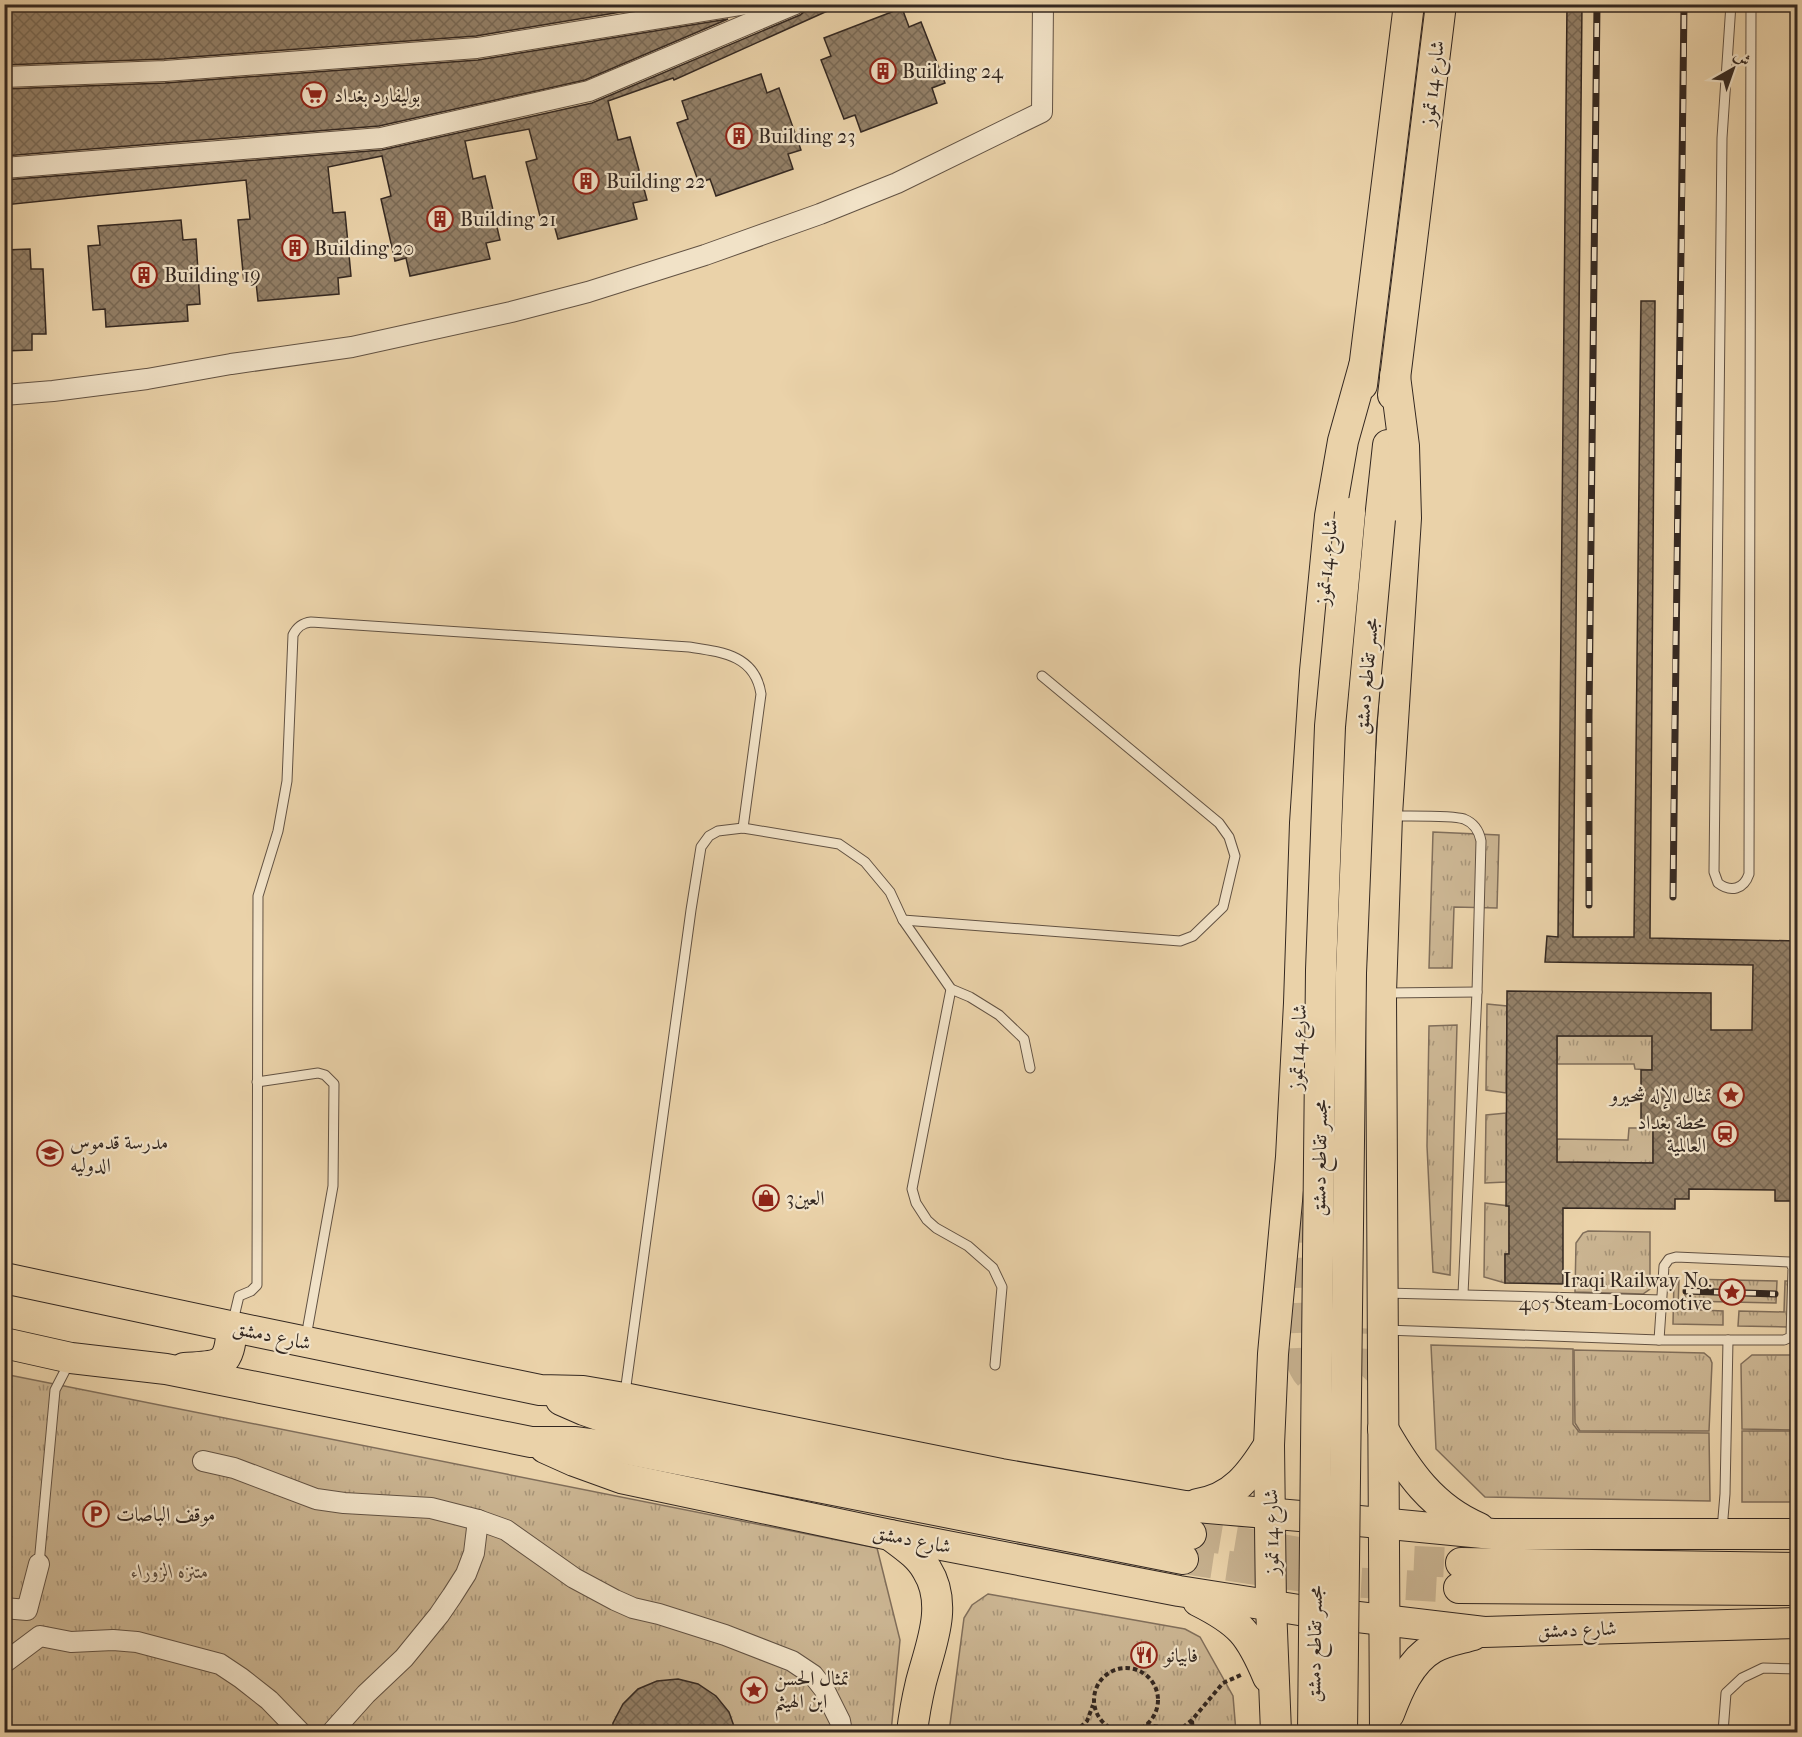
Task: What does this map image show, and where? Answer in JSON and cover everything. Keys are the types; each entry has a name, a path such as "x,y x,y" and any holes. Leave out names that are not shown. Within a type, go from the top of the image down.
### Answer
{"main road":[{"name":"شارع 14 تموز","path":"1350,513 1364,366 1409,4"},
{"name":"شارع 14 تموز","path":"1380,519 1395,376 1441,4"},
{"name":"شارع 14 تموز","path":"1276,1732 1268,1678 1285,1608 1285,1515 1269,1445 1273,1354 1292,1145 1305,823 1330,516 1343,441 1364,366"},
{"name":"شارع 14 تموز","path":"1385,1727 1371,1618 1371,1522 1383,1428 1381,993 1387,815 1406,518 1404,446 1395,376"},
{"name":"مجسر تقاطع دمشق","path":"1313,1732 1321,970 1330,726 1350,513"},
{"name":"مجسر تقاطع دمشق","path":"1342,1732 1352,973 1361,728 1380,519"},
{"name":"شارع دمشق","path":"4,1278 540,1390 583,1391 624,1398 1001,1474 1186,1533"},
{"path":"166,1370 214,1366 220,1363 229,1352 232,1327"},
{"name":"شارع دمشق","path":"4,1343 71,1358 166,1370 531,1442 576,1442 621,1448 1186,1533 1285,1515"},
{"name":"شارع دمشق","path":"540,1390 584,1410 627,1425 1186,1533"},
{"path":"1383,1428 1410,1474 1427,1493 1447,1510 1469,1524 1493,1534"},
{"name":"شارع دمشق","path":"531,1442 621,1478 890,1535 1179,1591 1285,1608"},
{"path":"1186,1533 1206,1503 1226,1494 1243,1482 1269,1445"},
{"path":"1371,1522 1493,1534 1797,1534"},
{"path":"890,1535 928,1570 934,1585 937,1603 937,1622 921,1681 912,1732"},
{"name":"شارع دمشق","path":"1797,1568 1460,1575 1797,1590"},
{"path":"1179,1591 1237,1624 1251,1641 1268,1678"},
{"name":"شارع دمشق","path":"1371,1618 1484,1632 1797,1623"},
{"path":"1385,1727 1400,1687 1419,1659 1430,1649 1444,1643 1484,1632"}],"street":[{"path":"4,77 165,71 477,48 747,4"},
{"path":"4,168 381,138 589,91 795,4"},
{"path":"4,395 138,381 231,364 352,347 511,312 664,269 820,214 897,183 1042,112 1043,4"},
{"path":"203,1461 234,1468 316,1499 344,1503 431,1508 506,1530 574,1578 615,1600 633,1608 725,1635 792,1661 813,1675 824,1689 840,1721 842,1732"},
{"path":"332,1732 366,1694 404,1658 453,1596 466,1574 474,1553 478,1520"},
{"path":"39,1564 27,1610 40,1636"},
{"path":"4,1608 27,1610"},
{"path":"4,1664 40,1636 71,1642 113,1640 137,1642 220,1664 269,1700 300,1732"}],"lane":[{"path":"1731,4 1722,138 1714,872 1718,883 1729,889 1740,887 1749,874 1751,4"},
{"path":"232,1327 237,1299 241,1294 251,1292 257,1285 258,896 278,831 287,781 295,630 302,624 311,622 689,647 734,657 743,661 756,675 761,694 743,828"},
{"path":"903,920 1180,941 1193,936 1223,907 1235,856 1228,837 1219,823 1042,676"},
{"path":"1387,815 1463,818 1479,832 1481,841 1477,992 1463,1294"},
{"path":"624,1398 691,910 701,847 709,836 718,831 743,828 839,844 865,862 890,892 903,920 951,989 970,997 999,1015 1024,1039 1030,1068"},
{"path":"951,989 912,1189 916,1203 927,1220 936,1228 968,1246 993,1268 1002,1287 995,1365"},
{"path":"1381,993 1477,992"},
{"path":"257,1083 318,1073 334,1084 333,1186 305,1342"},
{"path":"1383,1330 1659,1340 1787,1340 1792,1334 1795,1321 1793,1268 1788,1262 1676,1257 1669,1259 1664,1266 1659,1340"},
{"path":"1382,1293 1662,1300"},
{"path":"1721,1535 1725,1494 1728,1340"},
{"path":"39,1564 55,1390 71,1358"},
{"path":"1724,1732 1726,1693 1742,1678 1763,1668 1797,1669"}],"path":[{"path":"1123,1668 1140,1671 1149,1677 1154,1684 1158,1698 1157,1709 1146,1725 1129,1732 1120,1732 1103,1722 1096,1713 1094,1693 1106,1674 1123,1668"},
{"path":"1146,1725 1179,1731 1192,1720 1223,1683 1268,1678"},
{"path":"1075,1732 1087,1721 1094,1704"},
{"path":"1192,1720 1193,1732"}],"green space":[{"path":"1433,832 1499,835 1497,908 1454,907 1452,968 1429,968"},
{"path":"1487,1004 1507,1006 1506,1093 1486,1090"},
{"path":"1457,1025 1450,1275 1433,1272 1427,1146 1429,1026"},
{"path":"1557,1036 1652,1036 1652,1070 1635,1069 1634,1064 1557,1064"},
{"path":"1506,1113 1506,1182 1485,1183 1486,1115"},
{"path":"1629,1128 1653,1128 1653,1163 1557,1162 1557,1139 1628,1140"},
{"path":"1485,1203 1509,1206 1509,1254 1505,1254 1505,1283 1484,1277"},
{"path":"1588,1231 1650,1232 1650,1289 1643,1294 1575,1292 1576,1243 1583,1233"},
{"path":"1674,1279 1679,1279 1678,1309 1723,1311 1723,1325 1673,1324"},
{"path":"1685,1279 1777,1281 1776,1303 1685,1301"},
{"path":"1785,1281 1789,1281 1788,1327 1738,1326 1739,1311 1784,1312"},
{"path":"1431,1345 1573,1349 1573,1424 1579,1432 1709,1433 1710,1501 1485,1497 1436,1449"},
{"path":"1574,1350 1704,1353 1712,1363 1709,1431 1580,1431 1575,1423"},
{"path":"1752,1355 1797,1355 1797,1430 1742,1429 1741,1364"},
{"name":"متنزه الزوراء","path":"4,1374 877,1548 900,1640 891,1732 5,1732"},
{"path":"1742,1431 1797,1431 1797,1502 1742,1502"},
{"path":"988,1594 1185,1629 1200,1637 1233,1696 1236,1732 949,1732 964,1618 972,1605"}],"building":[{"path":"259,4 669,4 476,36 164,59 4,65 4,11"},
{"path":"807,4 843,4 674,80 673,78 608,101 618,140 630,137 647,200 633,203 637,219 558,239 553,221 542,224 526,162 537,159 529,129 465,141 473,179 485,176 500,240 486,243 490,259 410,276 406,258 395,261 381,199 391,196 382,156 328,167 333,213 345,212 351,276 338,278 339,294 258,301 256,282 244,283 238,220 250,219 246,180 4,205 4,180 382,150 592,103 800,15 805,11"},
{"name":"محطة بغداد العالمية","path":"1567,4 1582,4 1573,937 1634,937 1641,301 1655,301 1650,938 1797,941 1797,1201 1775,1201 1775,1190 1689,1189 1689,1199 1675,1199 1675,1209 1563,1208 1563,1284 1505,1283 1505,1254 1509,1254 1509,1206 1506,1206 1507,991 1711,993 1711,1030 1752,1030 1753,965 1545,962 1547,936 1558,937","holes":["1557,1036 1652,1036 1652,1070 1641,1070 1641,1128 1653,1128 1653,1163 1557,1162"]},
{"name":"Building 24","path":"902,8 909,27 921,22 945,83 932,88 937,103 861,132 855,115 844,119 821,60 831,56 824,38"},
{"path":"728,19 585,80 379,126 4,156 4,89 165,83 478,60"},
{"name":"Building 23","path":"761,74 767,93 779,88 801,150 788,154 793,169 716,196 710,179 699,183 677,123 688,119 682,101"},
{"name":"Building 19","path":"181,220 183,240 196,239 200,304 187,305 188,321 106,327 105,309 93,310 88,246 100,245 98,226"},
{"path":"30,249 31,269 43,269 46,334 32,334 32,350 4,351 4,250"},
{"path":"678,1679 698,1684 716,1696 729,1712 736,1732 612,1732 613,1723 623,1704 638,1689 657,1681"}],"tunnel":[{"path":"1295,1213 1301,1360 1305,1370 1312,1379 1331,1387 1341,1388 1360,1380 1370,1366 1374,1329"},
{"path":"1191,1534 1329,1557 1461,1563"},
{"path":"1183,1559 1330,1581 1459,1588"}],"railway":[{"path":"1589,905 1597,4"},
{"path":"1673,897 1684,4"},
{"path":"1686,1291 1775,1294"}],"place":[{"name":"Building 24","path":"883,71"},
{"name":"بوليفارد بغداد","path":"314,95"},
{"name":"Building 23","path":"739,136"},
{"name":"Building 22","path":"586,181"},
{"name":"Building 21","path":"440,219"},
{"name":"Building 20","path":"295,248"},
{"name":"Building 19","path":"144,275"},
{"name":"تمثال الإله شحيرو","path":"1731,1095"},
{"name":"محطة بغداد العالمية","path":"1725,1134"},
{"name":"مدرسة قدموس الدوليه","path":"50,1153"},
{"name":"العين3","path":"766,1198"},
{"name":"Iraqi Railway No. 405 Steam Locomotive","path":"1732,1292"},
{"name":"موقف الباصات","path":"96,1514"},
{"name":"فابيانو","path":"1144,1655"},
{"name":"تمثال الحسن ابن الهيثم","path":"754,1690"}]}
